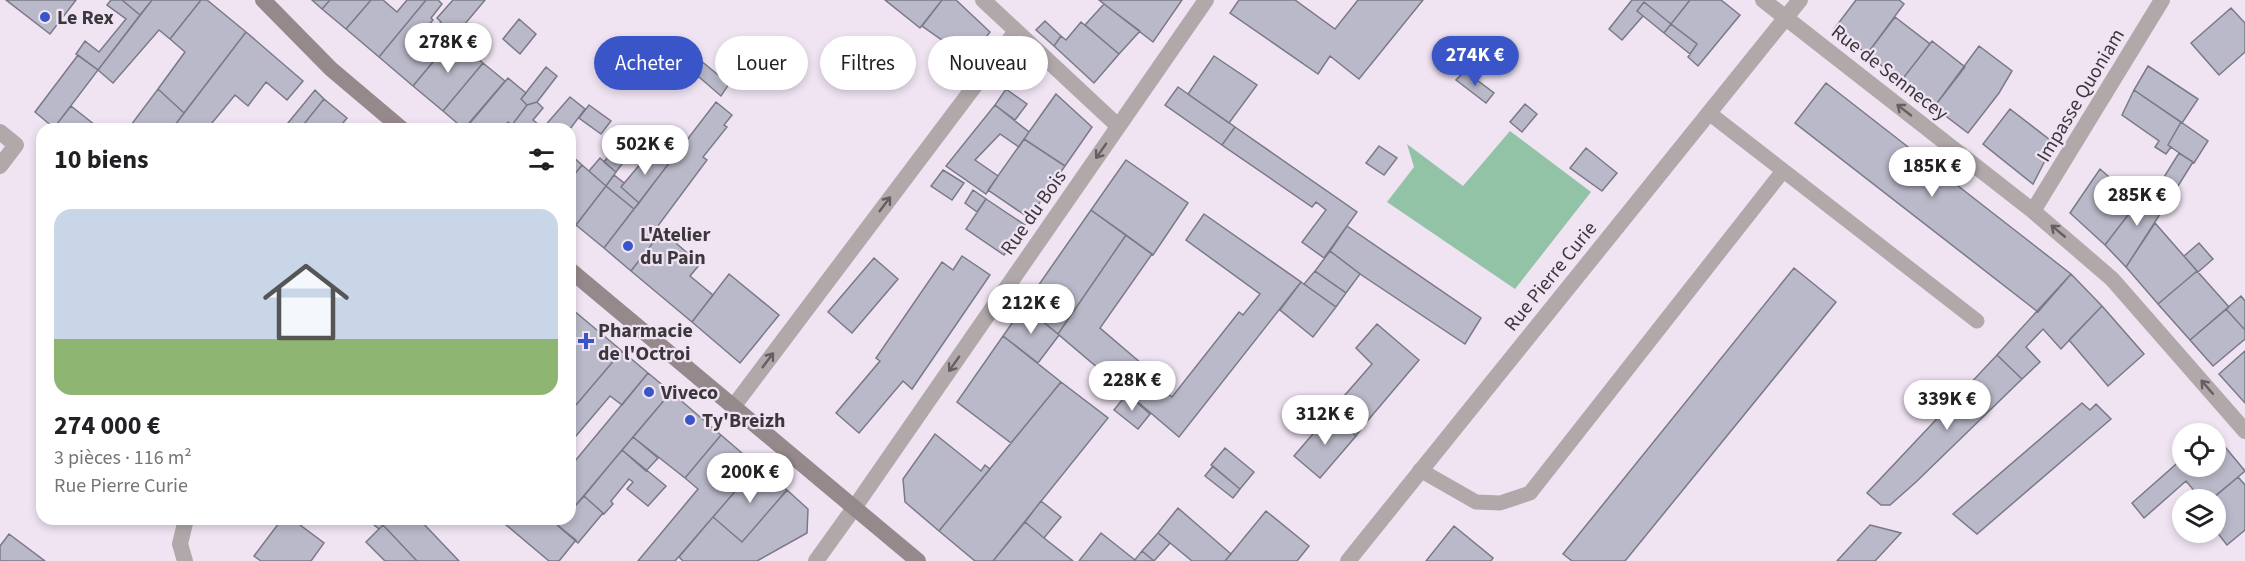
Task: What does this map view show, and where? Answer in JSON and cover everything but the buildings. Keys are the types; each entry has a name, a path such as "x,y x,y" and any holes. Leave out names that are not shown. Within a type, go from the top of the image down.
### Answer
{"main road":[{"path":"263,0 331,69 395,123"},
{"path":"576,275 918,561"}],"street":[{"path":"983,0 1118,126"},
{"name":"Rue du Bois","path":"816,561 1206,0"},
{"name":"Rue de Sennecey","path":"1763,0 2033,211 2112,279 2245,431"},
{"name":"Rue Pierre Curie","path":"1348,561 1800,0"},
{"name":"Impasse Quoniam","path":"2033,211 2162,0"},
{"path":"733,407 1016,31"},
{"path":"0,132 16,145 0,166"},
{"path":"185,525 180,544 185,561"}],"lane":[{"path":"1709,113 1977,321"},
{"path":"1420,470 1476,502 1500,503 1530,493 1784,171"}],"green space":[{"path":"1510,131 1591,192 1515,289 1387,202 1414,167 1407,144 1463,186"}],"place":[{"name":"Le Rex","path":"45,17"},
{"name":"L'Atelier du Pain","path":"628,246"},
{"name":"Pharmacie de l'Octroi","path":"586,341"},
{"name":"Viveco","path":"649,392"},
{"name":"Ty'Breizh","path":"690,420"}]}
